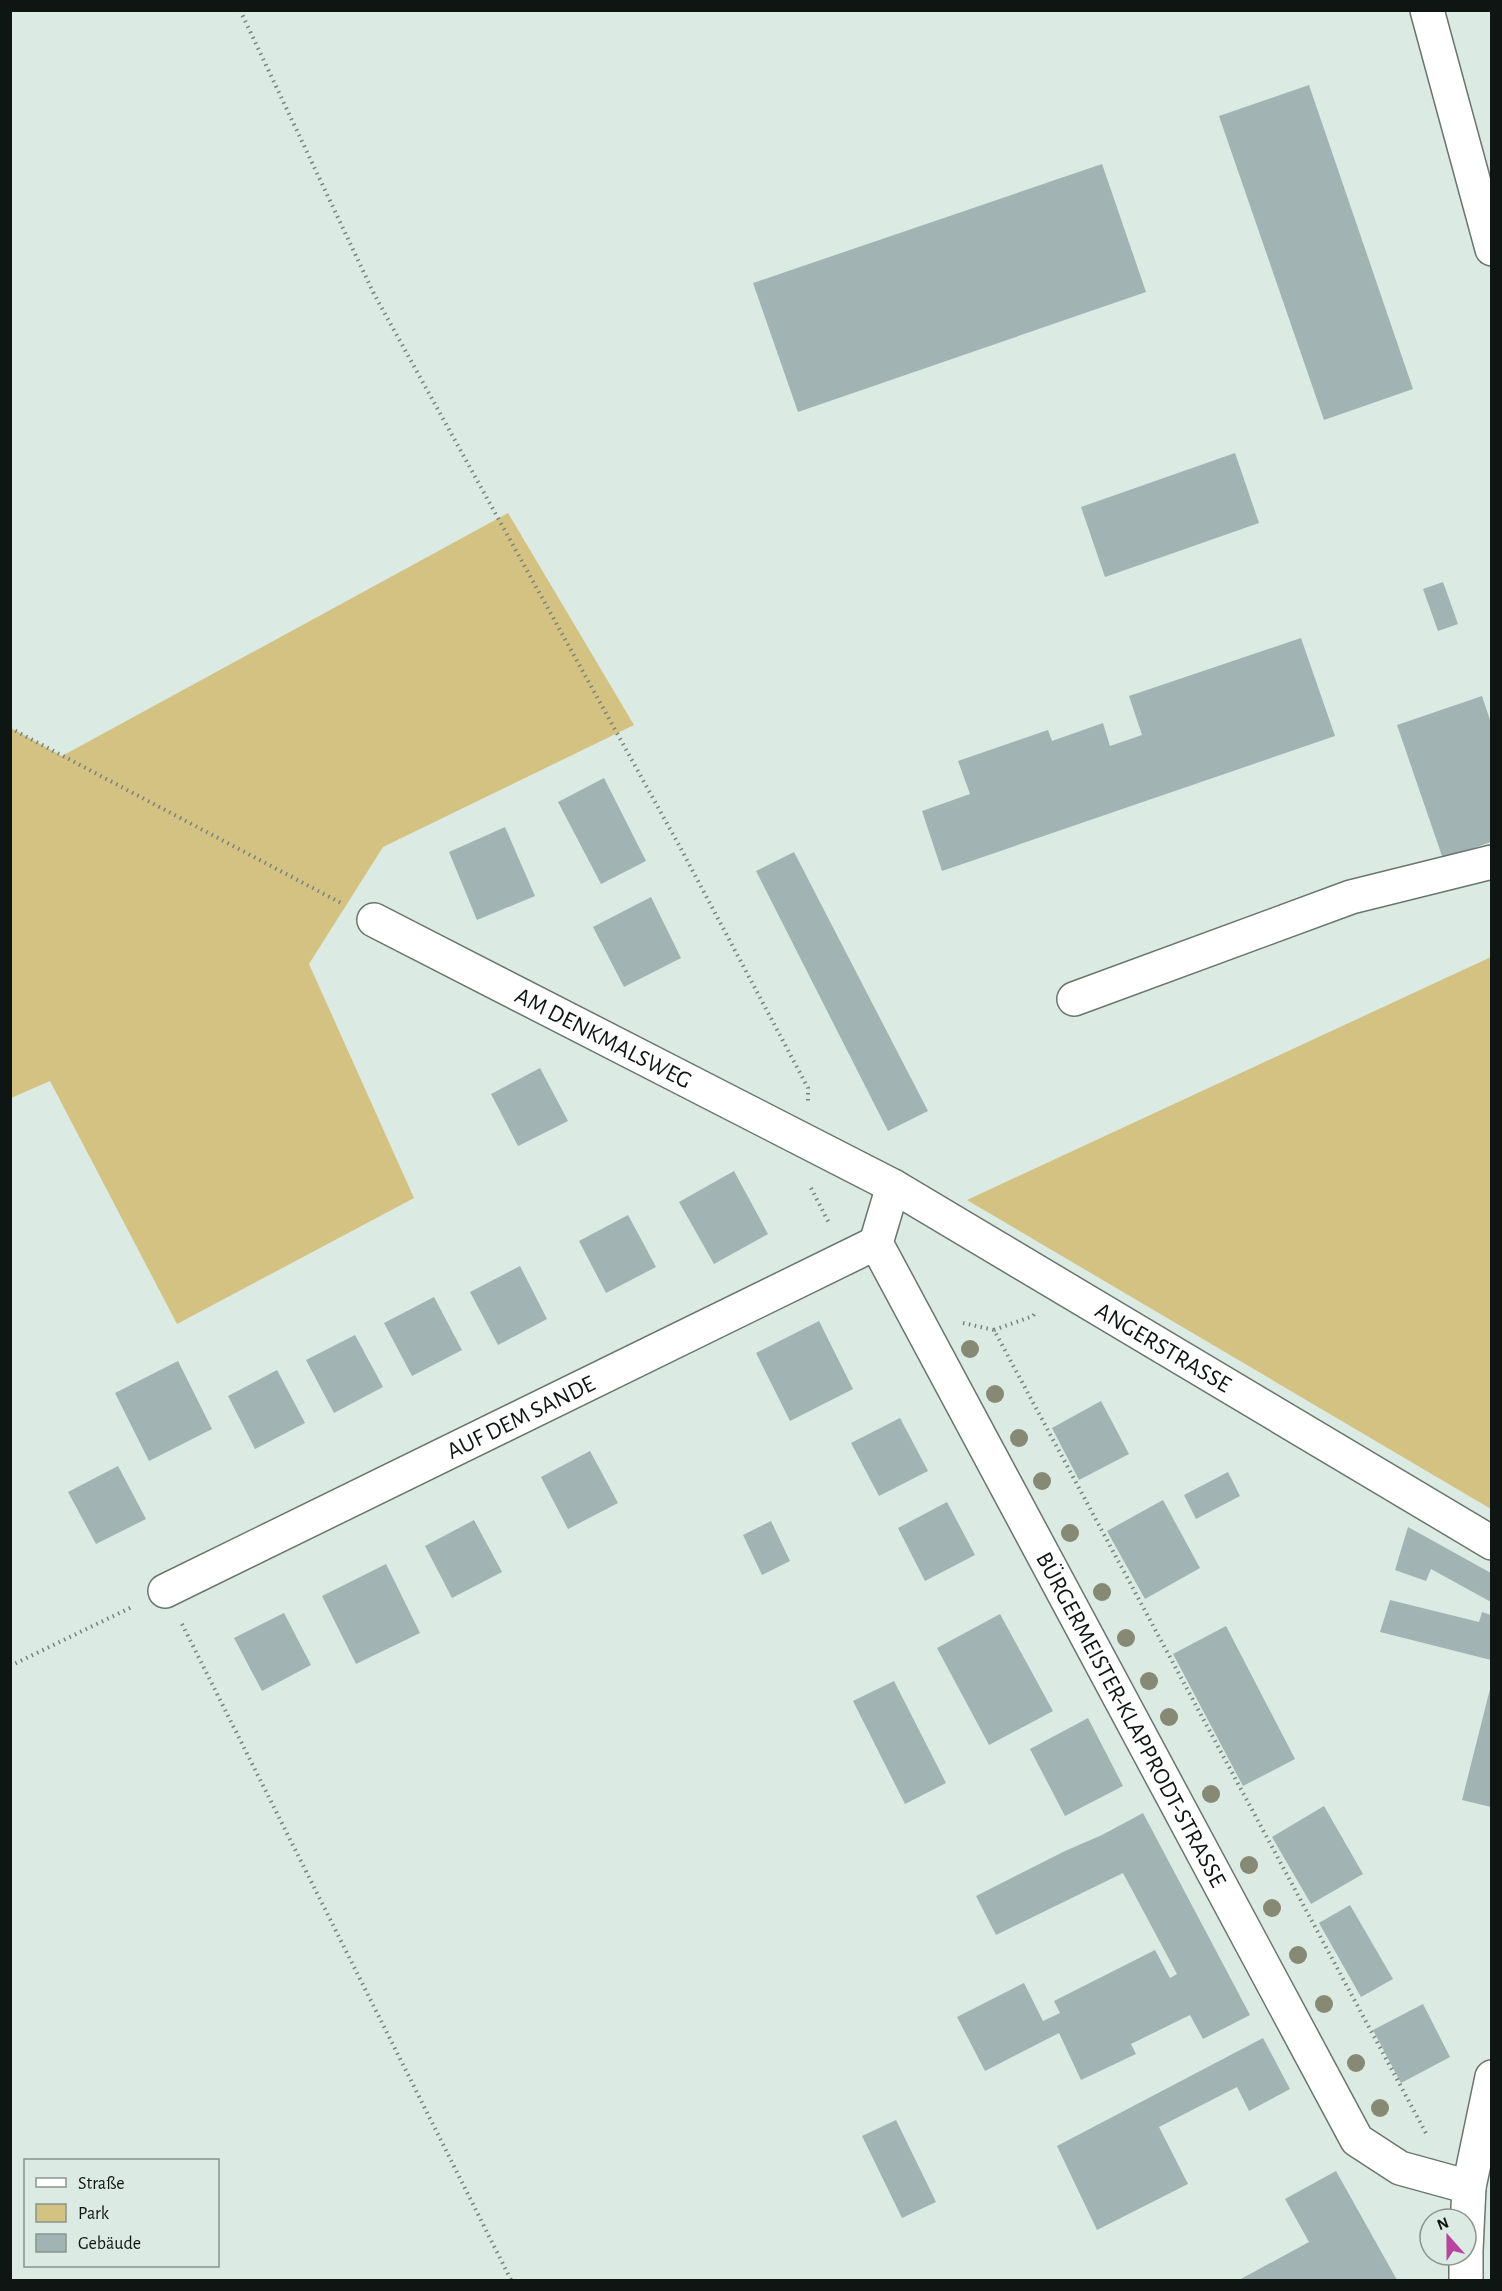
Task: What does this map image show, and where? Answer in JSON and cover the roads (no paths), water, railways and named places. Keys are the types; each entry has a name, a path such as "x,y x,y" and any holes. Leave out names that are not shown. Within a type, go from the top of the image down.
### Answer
{"street":[{"path":"1427,10 1491,249"},
{"path":"1074,999 1352,897 1491,862"},
{"name":"AM DENKMALSWEG","path":"374,920 833,1156"},
{"name":"ANGERSTRASSE","path":"833,1156 893,1186 1053,1280 1491,1543"},
{"path":"876,1243 893,1186"},
{"name":"AUF DEM SANDE","path":"165,1591 876,1243"},
{"name":"BÜRGERMEISTER-KLAPPRODT-STRASSE","path":"876,1243 1358,2140 1400,2168 1469,2187"},
{"path":"1468,2207 1469,2187 1491,2077"}]}
